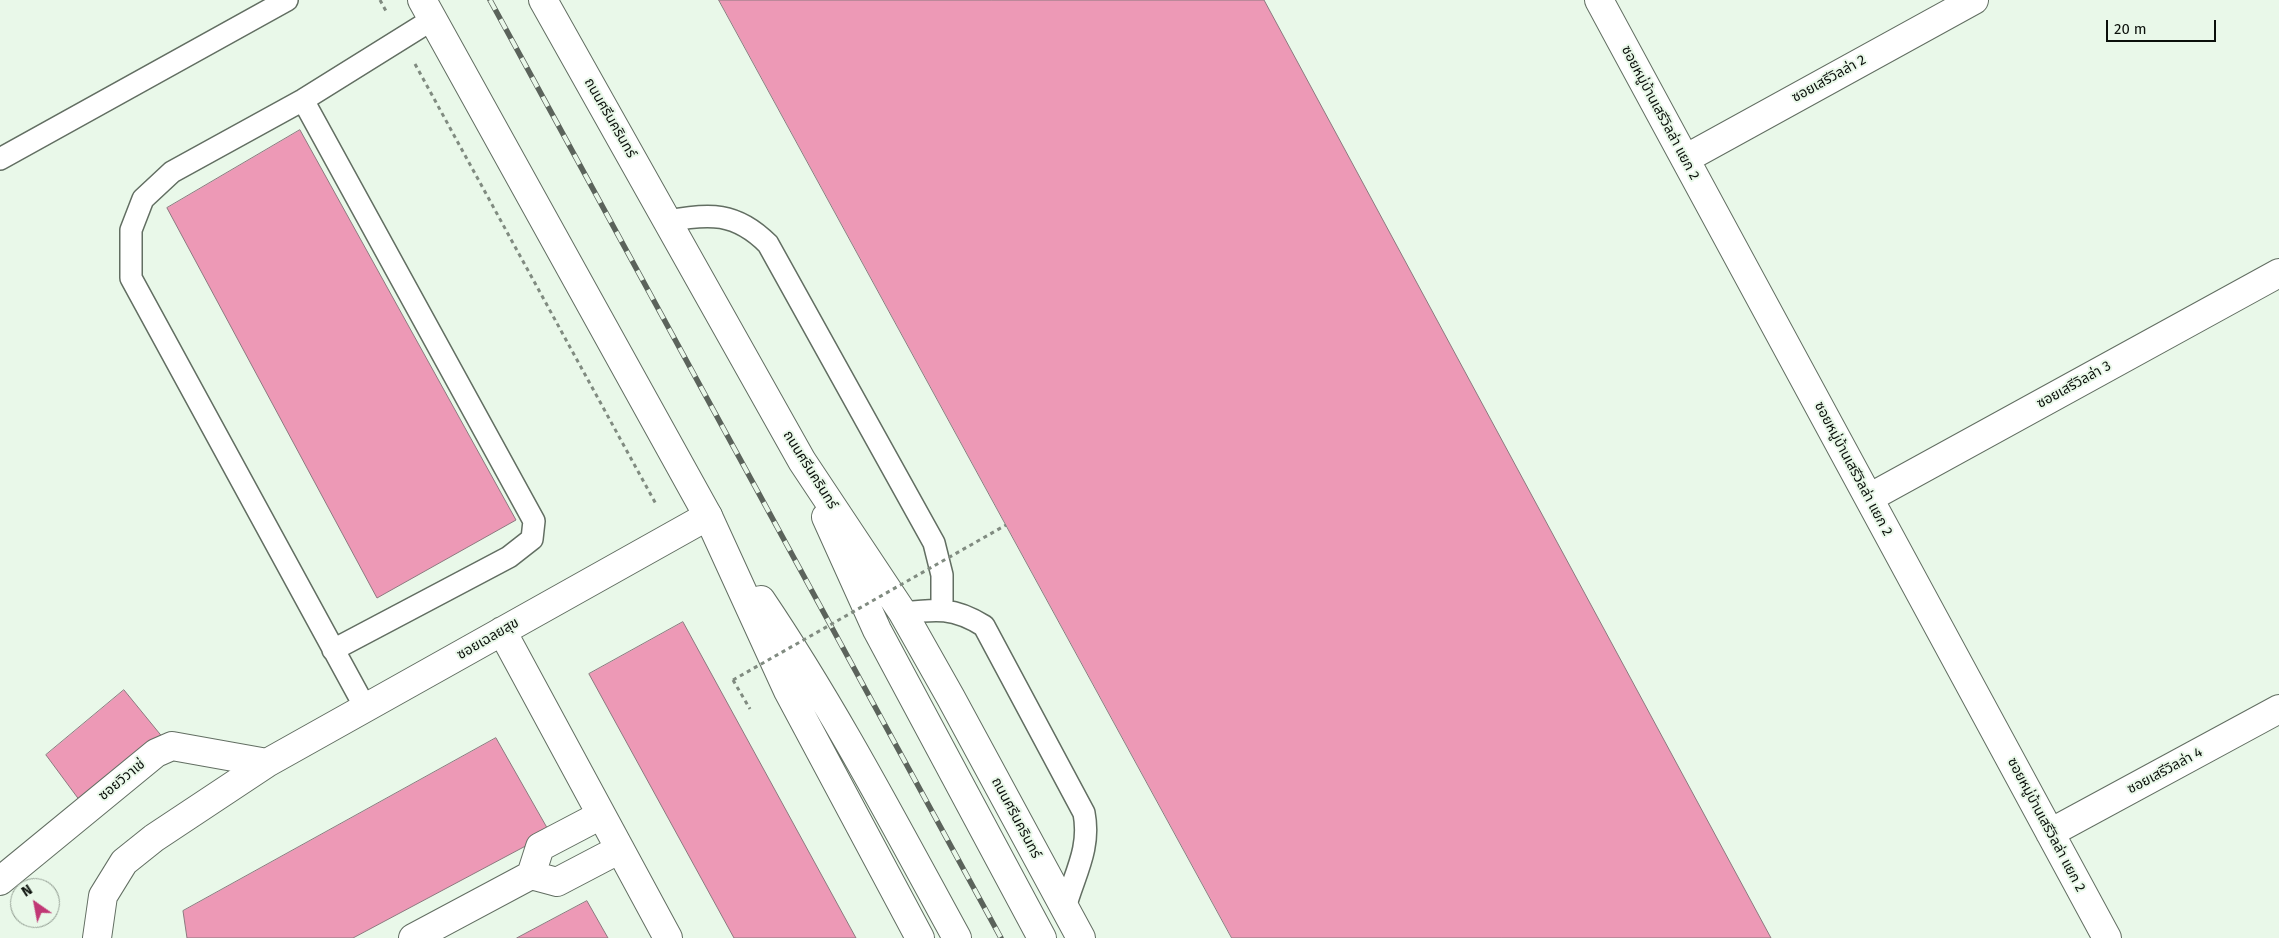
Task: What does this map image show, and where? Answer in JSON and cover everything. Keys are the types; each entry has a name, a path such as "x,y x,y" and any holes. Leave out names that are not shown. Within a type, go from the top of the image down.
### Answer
{"street":[{"name":"ถนนศรีนครินทร์","path":"543,0 802,461 903,614 951,698 1081,938"},
{"name":"ซอยหมู่บ้านเสรีวิลล่า แยก 2","path":"1599,0 2107,938"},
{"name":"ซอยเสรีวิลล่า 2","path":"1685,159 1974,0"},
{"path":"428,10 708,516 788,691 920,938"},
{"name":"ซอยเสรีวิลล่า 3","path":"1869,498 2279,272"},
{"path":"802,461 877,630 1042,938"},
{"name":"ซอยเฉลยสุข","path":"97,938 103,896 124,862 154,838 267,763 708,516"},
{"path":"720,540 811,675 850,742 957,938"},
{"path":"502,631 668,938"},
{"name":"ซอยเสรีวิลล่า 4","path":"2050,833 2279,710"},
{"name":"ซอยวิวาเช่","path":"0,881 156,752 172,746 267,763"},
{"path":"531,875 540,847 601,815"},
{"path":"413,938 531,875 557,882 620,849"}],"lane":[{"path":"0,159 286,0"},
{"path":"366,709 131,278 131,230 143,200 172,172 303,100 401,39 428,10"},
{"path":"303,100 534,521 532,538 509,557 333,650"},
{"path":"668,221 699,215 714,216 750,230 768,244 934,543 942,575 942,609"},
{"path":"903,614 942,609 966,616 984,626 1084,813 1086,827 1084,853 1065,908"}],"path":[{"path":"380,0 673,535"},
{"path":"750,709 733,680 1006,525"}],"building":[{"path":"719,0 1264,0 1771,938 1232,938"},
{"path":"300,130 516,520 377,598 167,208"},
{"path":"683,622 856,938 734,938 589,674"},
{"path":"124,690 164,739 83,805 46,755"},
{"path":"496,738 550,833 353,938 187,938 183,911"},
{"path":"587,901 608,938 517,938"}],"railway":[{"path":"490,0 1001,938"}]}
